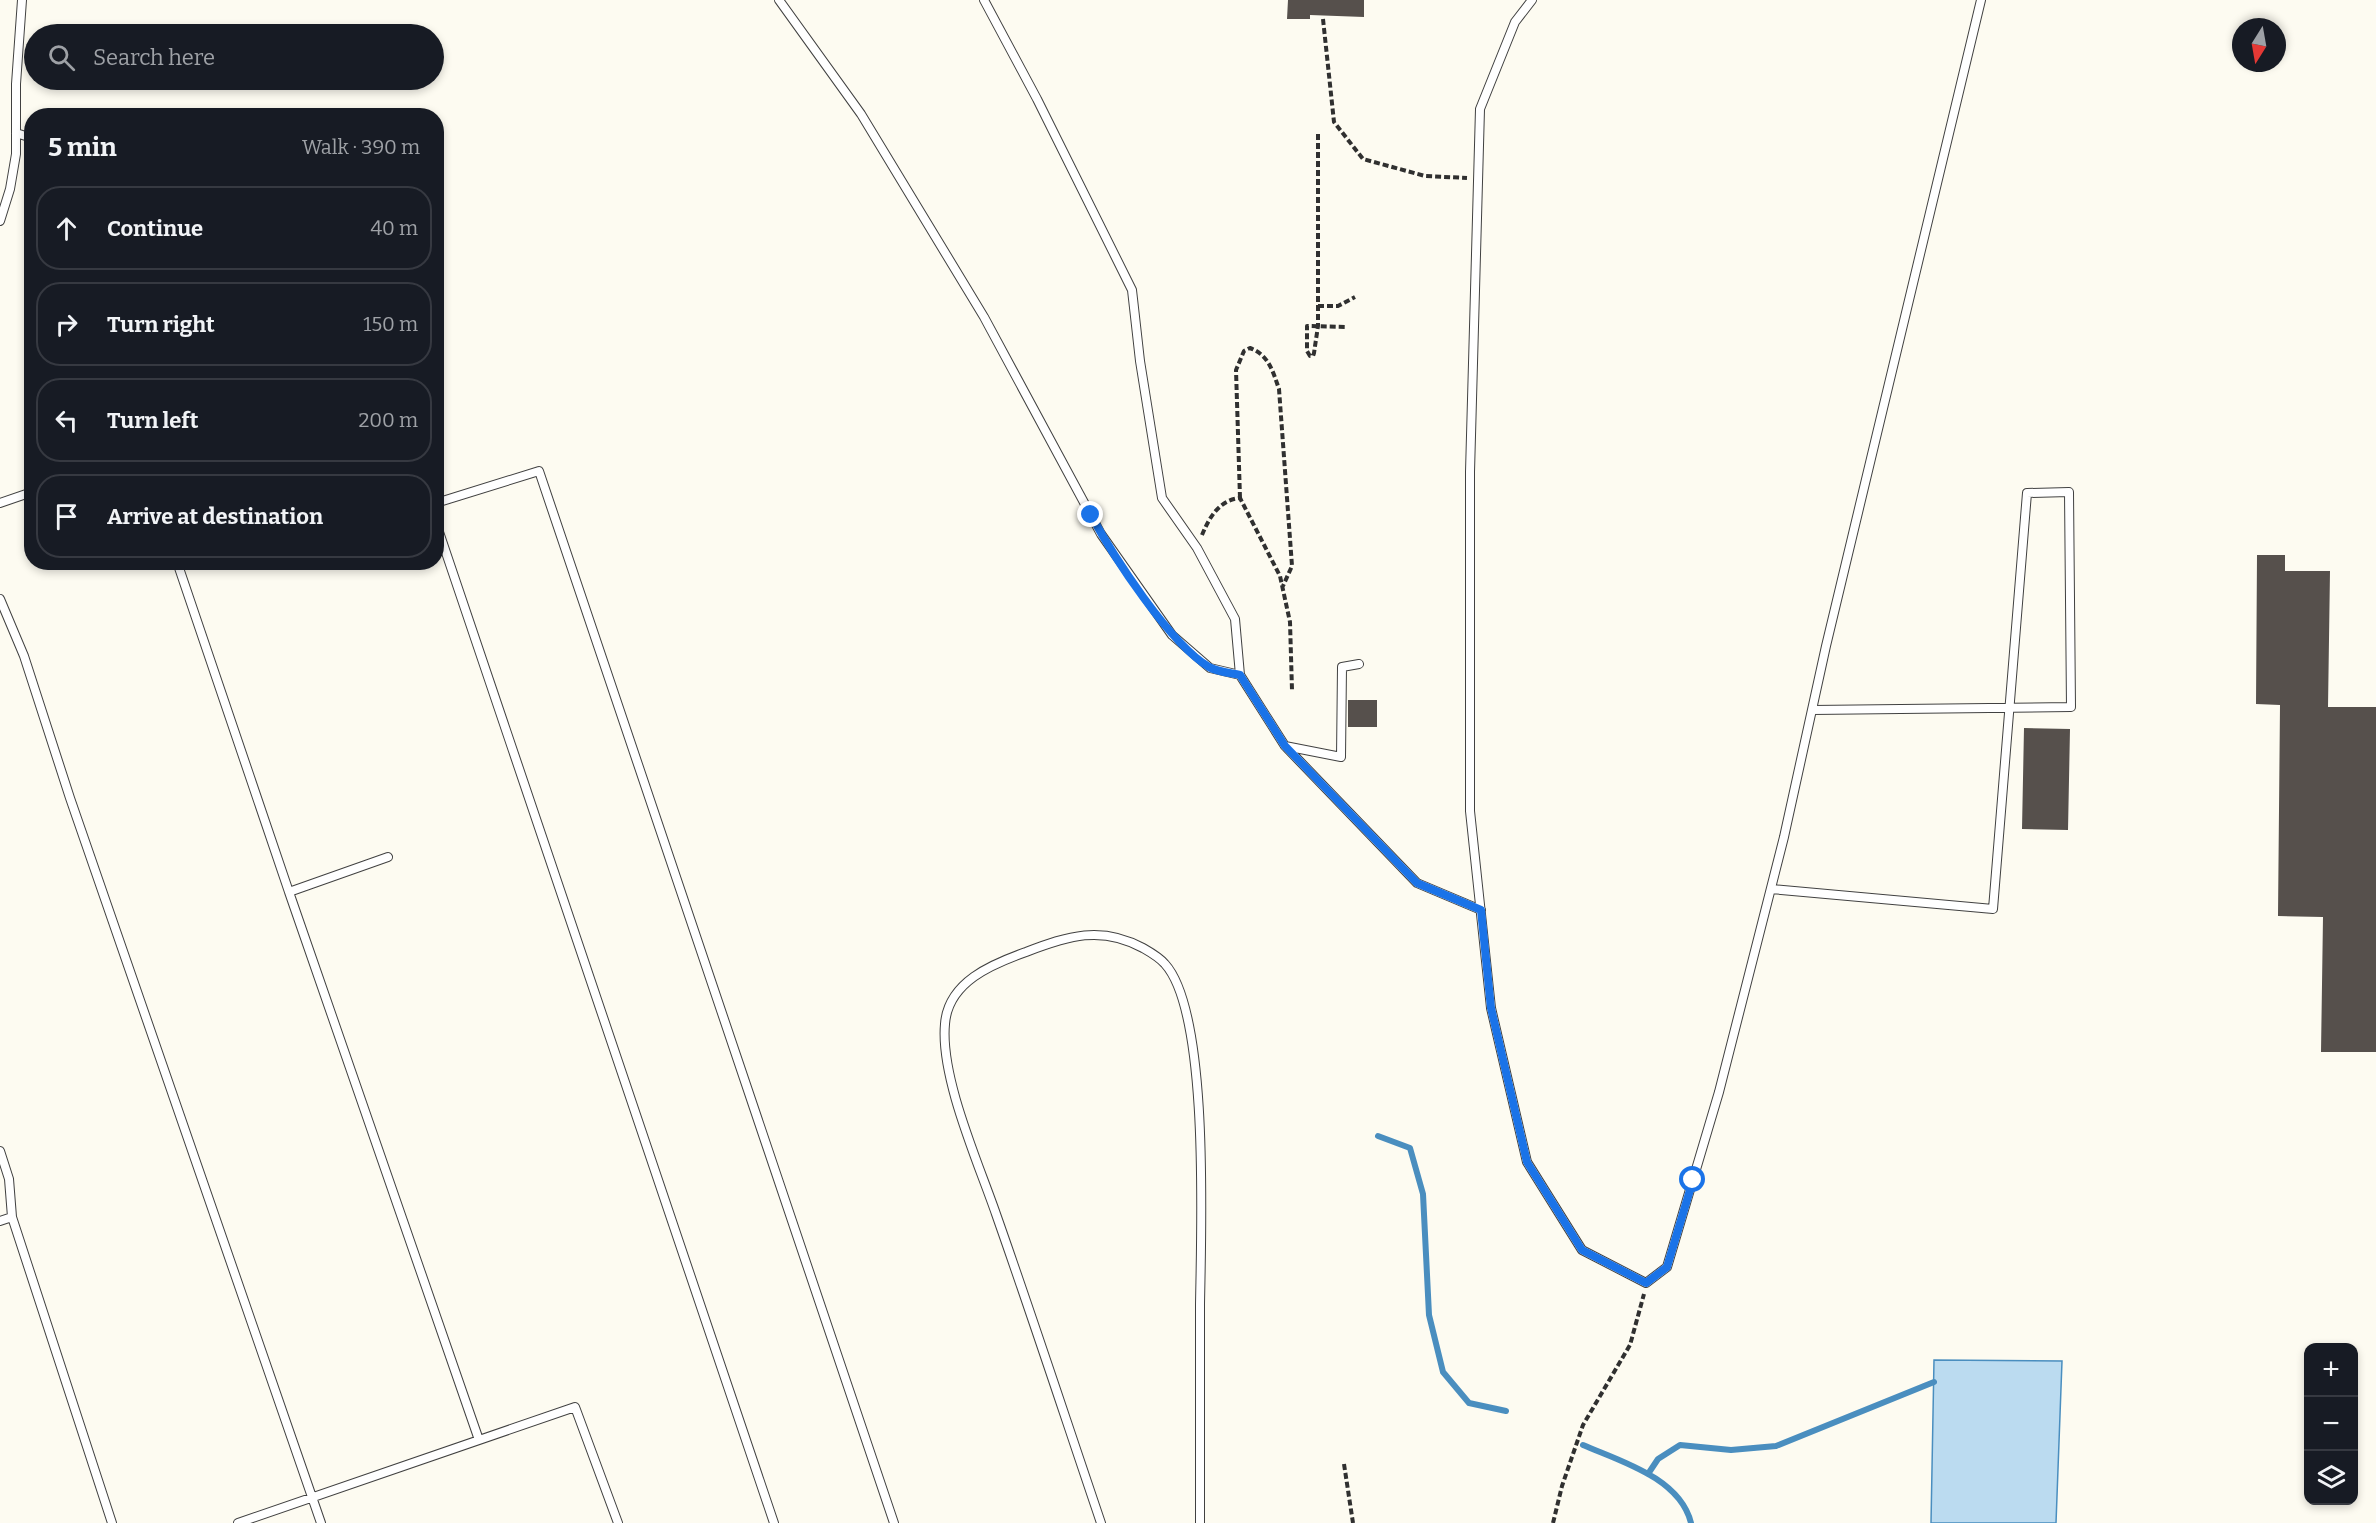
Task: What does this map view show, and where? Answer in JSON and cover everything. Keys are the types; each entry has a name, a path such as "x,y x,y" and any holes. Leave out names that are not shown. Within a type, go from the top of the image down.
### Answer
{"lane":[{"path":"0,221 10,189 16,154 22,0"},
{"path":"779,0 843,86 923,215 984,317 1101,534 1172,634 1210,668 1240,675"},
{"path":"984,0 1037,99 1132,290 1140,361 1162,498 1197,548 1235,619 1240,675 1285,746 1417,883 1481,910"},
{"path":"1532,0 1515,22 1480,109 1470,472 1470,811 1491,1008 1527,1162 1582,1250 1646,1283 1667,1267 1719,1092 1770,889 1981,0"},
{"path":"16,133 24,136"},
{"path":"444,500 539,471 894,1523"},
{"path":"1770,889 1993,909 2010,708 2027,493 2069,492 2071,707 2010,708 1812,710"},
{"path":"0,503 24,495"},
{"path":"444,547 774,1523"},
{"path":"180,570 479,1440"},
{"path":"0,599 24,656 70,798 321,1523"},
{"path":"1285,746 1341,757 1342,667 1359,664"},
{"path":"289,892 388,857"},
{"path":"1101,1523 949,1075 945,1050 945,1022 948,1009 973,976 987,967 1056,940 1090,933 1121,938 1150,952 1165,963 1184,1002 1190,1032 1201,1161 1200,1523"},
{"path":"0,1151 9,1179 12,1217 112,1523"},
{"path":"0,1221 12,1217"},
{"path":"238,1523 575,1407 618,1523"}],"path":[{"path":"1323,20 1334,122 1363,159 1425,176 1478,178"},
{"path":"1318,134 1318,326 1313,356 1307,351 1307,326 1318,326 1347,327"},
{"path":"1318,306 1338,306 1355,297"},
{"path":"1282,586 1292,566 1279,389 1270,364 1259,352 1250,348 1245,351 1236,370 1240,498 1280,576 1282,586 1290,622 1292,690"},
{"path":"1197,548 1214,512 1234,499 1240,498"},
{"path":"1553,1523 1562,1486 1583,1425 1630,1345 1639,1319 1646,1283"},
{"path":"1344,1464 1353,1523"}],"water":[{"path":"1934,1360 2062,1361 2056,1523 1931,1523"}],"building":[{"path":"1288,0 1364,0 1364,17 1310,15 1310,19 1287,19"},
{"path":"2257,555 2285,555 2285,571 2330,571 2328,707 2376,707 2376,1052 2321,1052 2323,917 2278,916 2280,705 2256,704"},
{"path":"1348,700 1377,700 1377,727 1348,727"},
{"path":"2024,728 2070,729 2068,830 2022,829"}],"waterway":[{"path":"1378,1136 1410,1148 1423,1194 1429,1315 1443,1372 1469,1403 1506,1411"},
{"path":"1648,1474 1658,1459 1680,1445 1731,1450 1776,1446 1934,1382"},
{"path":"1583,1445 1631,1465 1662,1483 1685,1507 1691,1523"}],"route":[{"path":"1091,515 1101,534 1172,634 1210,668 1240,675 1285,746 1417,883 1481,910 1491,1008 1527,1162 1582,1250 1646,1283 1667,1267 1693,1180"}]}
